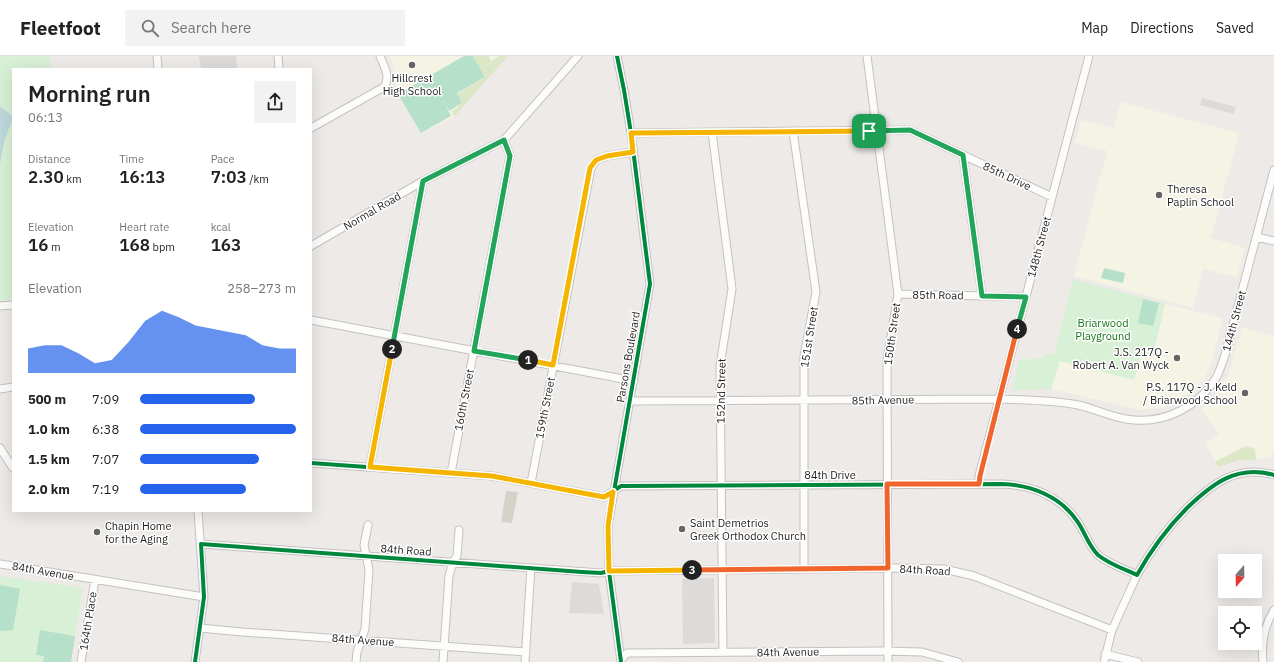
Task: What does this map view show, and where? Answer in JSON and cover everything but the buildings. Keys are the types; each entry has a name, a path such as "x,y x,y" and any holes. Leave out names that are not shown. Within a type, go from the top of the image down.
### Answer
{"street":[{"path":"157,56 158,68"},
{"path":"278,56 279,68"},
{"path":"312,127 384,88 388,80 380,56"},
{"name":"Normal Road","path":"312,245 423,181 504,140 578,56"},
{"name":"Parsons Boulevard","path":"617,56 631,133 650,284 608,526 609,571 623,661"},
{"name":"150th Street","path":"867,56 898,294 887,361 888,662"},
{"name":"148th Street","path":"979,484 999,399 1089,56"},
{"name":"85th Drive","path":"631,133 910,130 1052,197"},
{"name":"151st Street","path":"793,131 816,292 804,356 804,569"},
{"name":"152nd Street","path":"712,132 732,289 720,366 723,652"},
{"name":"160th Street","path":"451,473 510,156 504,140"},
{"name":"159th Street","path":"531,482 590,168 596,160 633,152"},
{"path":"963,155 982,296"},
{"name":"144th Street","path":"1134,420 1157,419 1180,411 1191,405 1209,388 1216,377 1225,355 1274,170"},
{"path":"370,467 423,181"},
{"path":"1257,237 1274,241"},
{"name":"85th Road","path":"898,294 1026,297"},
{"path":"0,306 12,305"},
{"path":"312,320 634,381"},
{"path":"0,389 12,387"},
{"name":"85th Avenue","path":"630,401 999,399 1045,401 1079,406 1123,419 1134,420"},
{"path":"0,448 12,466"},
{"name":"84th Drive","path":"312,463 492,476 531,482 604,497 621,486 803,484 1019,485 1036,490 1054,498 1076,519 1092,547 1099,555 1108,562 1137,575"},
{"path":"1104,662 1112,630 1137,575 1165,532 1191,504 1214,484 1231,476 1244,473 1259,472 1274,475"},
{"path":"195,662 204,597 198,512"},
{"path":"356,662 357,652 365,629 369,570 364,545 368,525"},
{"path":"443,662 449,576 453,562 457,556 459,530"},
{"name":"84th Road","path":"201,544 600,573 609,571 722,569 944,569 966,573 1112,630"},
{"name":"84th Avenue","path":"0,564 204,597"},
{"path":"525,662 531,568"},
{"name":"164th Place","path":"81,662 95,580"},
{"path":"1263,662 1262,650 1264,634 1269,618 1274,610"},
{"name":"84th Avenue","path":"200,628 526,652"},
{"name":"84th Avenue","path":"623,661 627,653 888,651 922,652 958,662"},
{"path":"1105,654 1138,662"}],"shaded area":[{"path":"199,56 236,56 237,68 201,68"},
{"path":"390,56 508,56 454,117 421,133 395,87 397,80"},
{"path":"1202,98 1236,107 1234,114 1200,105"},
{"name":"Theresa Paplin School","path":"1121,102 1239,133 1211,238 1245,248 1237,277 1203,269 1193,308 1074,276 1107,151 1075,143 1081,120 1113,128"},
{"name":"J.S. 217Q - Robert A. Van Wyck","path":"1165,304 1223,318 1212,361 1205,379 1184,397 1163,408 1140,410 1051,389 1059,361 1142,354 1153,355"},
{"name":"P.S. 117Q - J. Keld / Briarwood School","path":"1242,327 1274,336 1274,451 1271,457 1256,460 1239,460 1218,467 1206,443 1219,434 1201,409 1211,400 1228,375"},
{"path":"506,491 518,492 512,523 501,522"},
{"path":"714,578 715,643 683,644 682,579"},
{"path":"572,582 599,584 604,614 569,613"}],"green space":[{"path":"0,56 49,56 51,68 12,68 12,299 0,301"},
{"path":"464,56 473,56 485,77 457,93 462,103 449,111 439,93 451,116 421,133 398,94"},
{"path":"473,56 489,56 491,61 500,56 508,56 454,117 452,111 459,107 458,106 462,103 457,94 485,77"},
{"path":"1104,268 1125,273 1123,283 1101,278"},
{"name":"Briarwood Playground","path":"1073,279 1165,304 1153,356 1142,354 1134,380 1060,361 1051,389 1012,390 1019,360 1044,357 1045,353 1054,354"},
{"path":"1143,299 1159,303 1153,326 1138,323"},
{"path":"1246,446 1255,449 1256,460 1239,460 1218,467 1215,462"},
{"path":"0,576 83,588 71,662 0,662"},
{"path":"0,585 20,589 13,630 0,631"},
{"path":"40,630 75,636 71,662 43,662 44,656 36,655"}],"water":[{"path":"0,106 12,116 12,120 4,142 0,164"}],"cycle path":[{"path":"617,56 631,133 650,284 608,526 609,571 621,662"},
{"path":"312,463 492,476 604,497 621,486 1013,485 1044,494 1062,505 1077,521 1098,555 1112,564 1137,575 1166,531 1187,508 1206,491 1226,478 1237,474 1261,472 1274,475"},
{"path":"195,662 204,597 201,544 582,572 601,573 609,571"}],"place":[{"name":"Hillcrest High School","path":"412,65"},
{"name":"Theresa Paplin School","path":"1159,195"},
{"name":"J.S. 217Q - Robert A. Van Wyck","path":"1177,358"},
{"name":"P.S. 117Q - J. Keld / Briarwood School","path":"1245,393"},
{"name":"Saint Demetrios Greek Orthodox Church","path":"682,529"},
{"name":"Chapin Home for the Aging","path":"97,532"}],"route":[{"path":"910,130 963,155 982,296 1026,297 979,484 887,484 888,568 609,571 608,526 613,492 604,497 531,482 492,476 370,467 423,181 504,140 510,156 474,351 553,365 590,168 596,160 607,156 633,152 631,133 869,131 910,130"}]}
